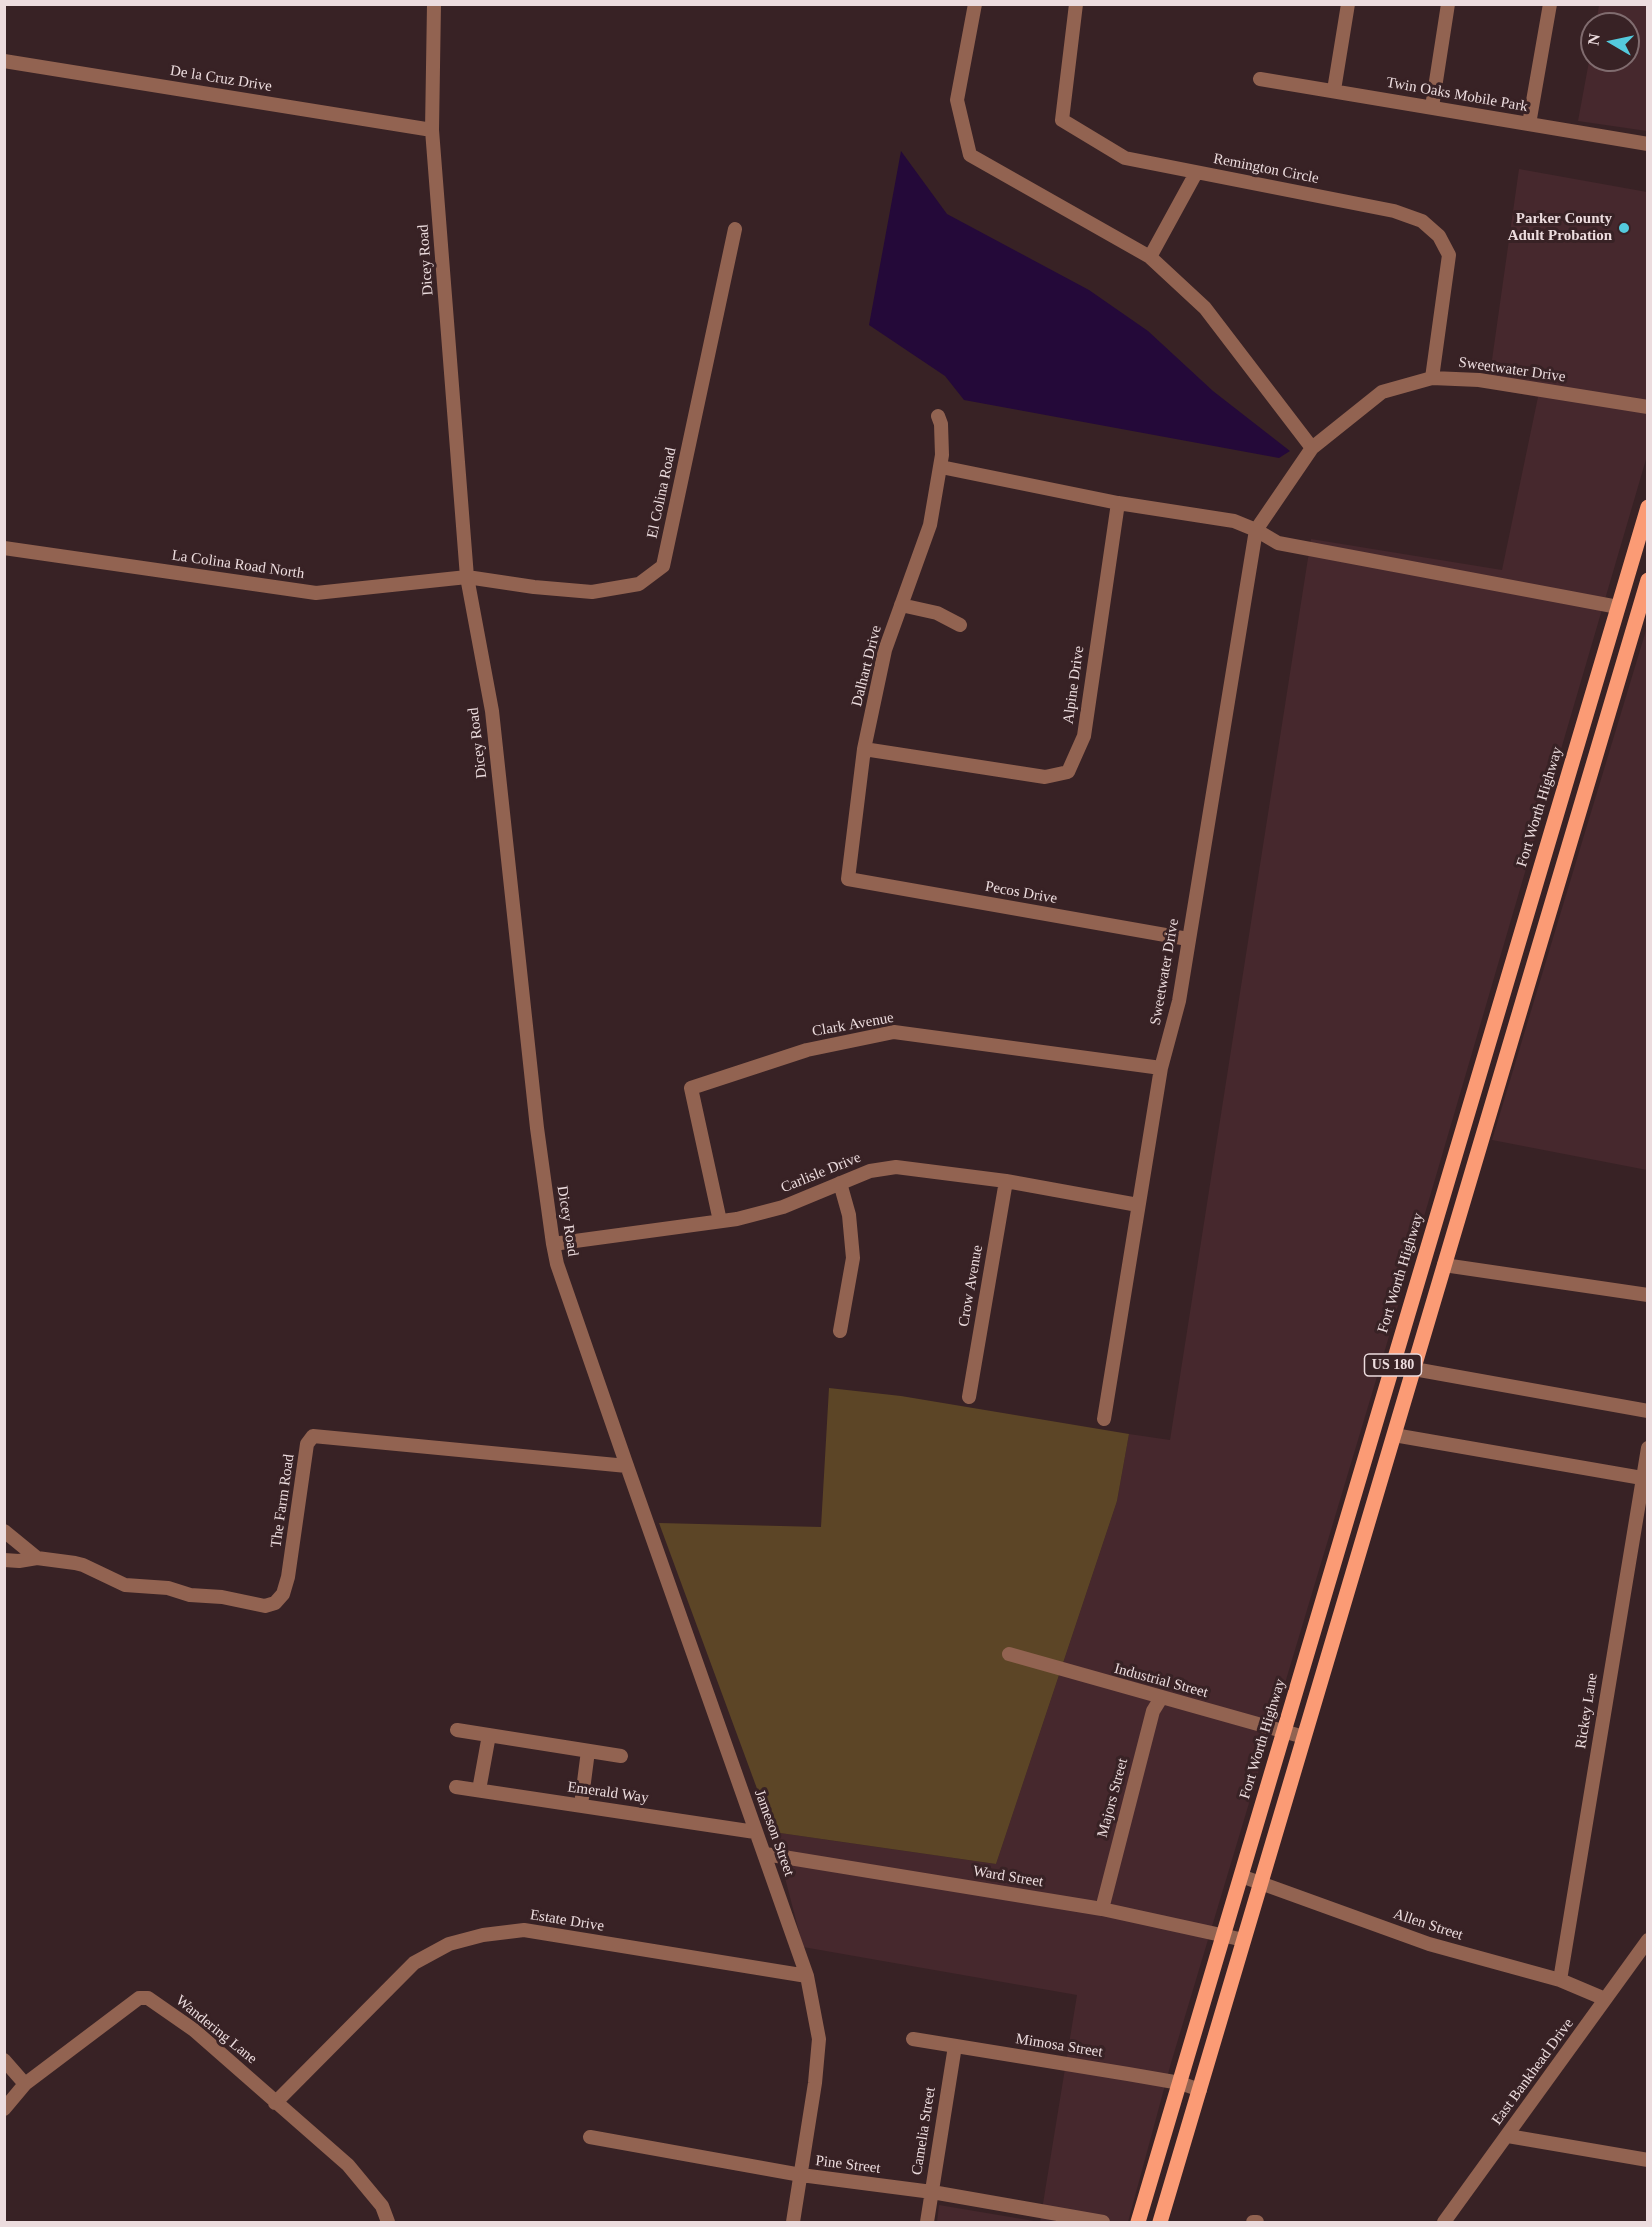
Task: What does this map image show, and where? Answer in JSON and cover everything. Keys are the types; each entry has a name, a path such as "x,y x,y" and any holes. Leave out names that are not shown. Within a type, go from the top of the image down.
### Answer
{"main road":[{"name":"Fort Worth Highway","path":"1138,2223 1647,507"},
{"name":"US 180","path":"1160,2223 1647,580"},
{"path":"1594,690 1614,694"},
{"path":"1558,807 1578,813"},
{"path":"1499,1005 1520,1010"},
{"path":"1408,1313 1428,1320"},
{"path":"1354,1496 1374,1501"}],"street":[{"name":"Dicey Road","path":"434,4 432,129 467,576 492,711 537,1128 557,1264 627,1466"},
{"path":"975,4 957,100 970,154 1149,257 1205,308 1312,448"},
{"name":"Remington Circle","path":"1076,4 1062,120 1125,158 1394,211 1422,221 1439,236 1449,255 1432,378"},
{"path":"1334,90 1348,4"},
{"path":"1432,107 1448,4"},
{"path":"1529,124 1550,4"},
{"name":"De la Cruz Drive","path":"4,62 432,129"},
{"name":"Twin Oaks Mobile Park","path":"1260,79 1647,144"},
{"path":"1149,257 1196,173"},
{"name":"El Colina Road","path":"467,576 534,587 592,592 639,584 663,566 735,229"},
{"name":"Sweetwater Drive","path":"1104,1419 1161,1068 1179,1001 1256,530 1312,448 1382,392 1432,378 1479,380 1647,407"},
{"name":"Dalhart Drive","path":"848,879 864,749 885,650 930,525 942,455 941,424 938,416"},
{"path":"940,466 1118,503 1234,521 1278,543 1618,607"},
{"name":"Alpine Drive","path":"864,749 1045,777 1068,772 1084,736 1118,503"},
{"name":"La Colina Road North","path":"4,548 316,593 467,576"},
{"path":"901,605 937,613 960,625"},
{"name":"Pecos Drive","path":"848,879 1188,939"},
{"name":"Clark Avenue","path":"720,1221 691,1088 807,1050 894,1032 1161,1068"},
{"name":"Carlisle Drive","path":"553,1244 737,1219 783,1206 870,1171 896,1167 1006,1181 1138,1205"},
{"name":"Crow Avenue","path":"969,1397 1006,1181"},
{"path":"840,1183 846,1201 853,1258 840,1331"},
{"path":"1444,1265 1647,1295"},
{"path":"1413,1369 1647,1411"},
{"path":"1394,1435 1642,1478"},
{"name":"The Farm Road","path":"4,1560 19,1561 37,1558 83,1565 125,1585 168,1588 190,1595 265,1606 275,1603 282,1594 288,1576 307,1444 313,1436 627,1466"},
{"name":"Rickey Lane","path":"1560,1980 1647,1448"},
{"name":"Jameson Street","path":"627,1466 807,1976 819,2039 815,2083 793,2223"},
{"name":"The Farm Road","path":"4,1532 37,1558"},
{"name":"Industrial Street","path":"1009,1654 1304,1737"},
{"name":"Majors Street","path":"1102,1909 1153,1711 1161,1698"},
{"path":"457,1730 621,1756"},
{"path":"479,1790 489,1735"},
{"path":"580,1805 588,1751"},
{"name":"Emerald Way","path":"456,1787 755,1832"},
{"name":"Ward Street","path":"765,1854 1102,1909 1244,1940"},
{"name":"Allen Street","path":"1241,1876 1430,1944 1560,1980 1605,1999"},
{"name":"Estate Drive","path":"275,2103 414,1963 449,1944 483,1935 524,1930 807,1976"},
{"name":"East Bankhead Drive","path":"1444,2223 1647,1940"},
{"name":"Wandering Lane","path":"4,2109 25,2084 139,1998 148,1998 194,2030 348,2165 382,2206 388,2223"},
{"name":"Mimosa Street","path":"913,2039 1180,2083 1200,2090"},
{"name":"Camelia Street","path":"927,2223 955,2046"},
{"path":"4,2060 25,2084"},
{"path":"1508,2136 1647,2160"},
{"name":"Pine Street","path":"590,2137 801,2175 932,2192 1103,2223"}],"shaded area":[{"path":"1599,5 1647,5 1647,131 1578,121 1587,72 1640,72 1640,12 1598,12"},
{"path":"901,151 947,214 1089,290 1148,331 1213,391 1290,451 1279,458 964,400 945,376 869,325"},
{"path":"1519,169 1647,192 1647,456 1382,1360 1171,2063 1128,2222 1040,2222 1077,1995 803,1947 773,1832 996,1864 1117,1501 1129,1434 1170,1440 1311,539 1502,570 1538,397 1488,388"},
{"path":"1647,627 1647,1170 1492,1140"},
{"path":"829,1388 901,1396 1129,1434 1117,1501 996,1864 773,1832 659,1523 821,1527"},
{"path":"939,2205 1040,2222 937,2222"}],"place":[{"name":"Parker County Adult Probation","path":"1624,228"}]}
